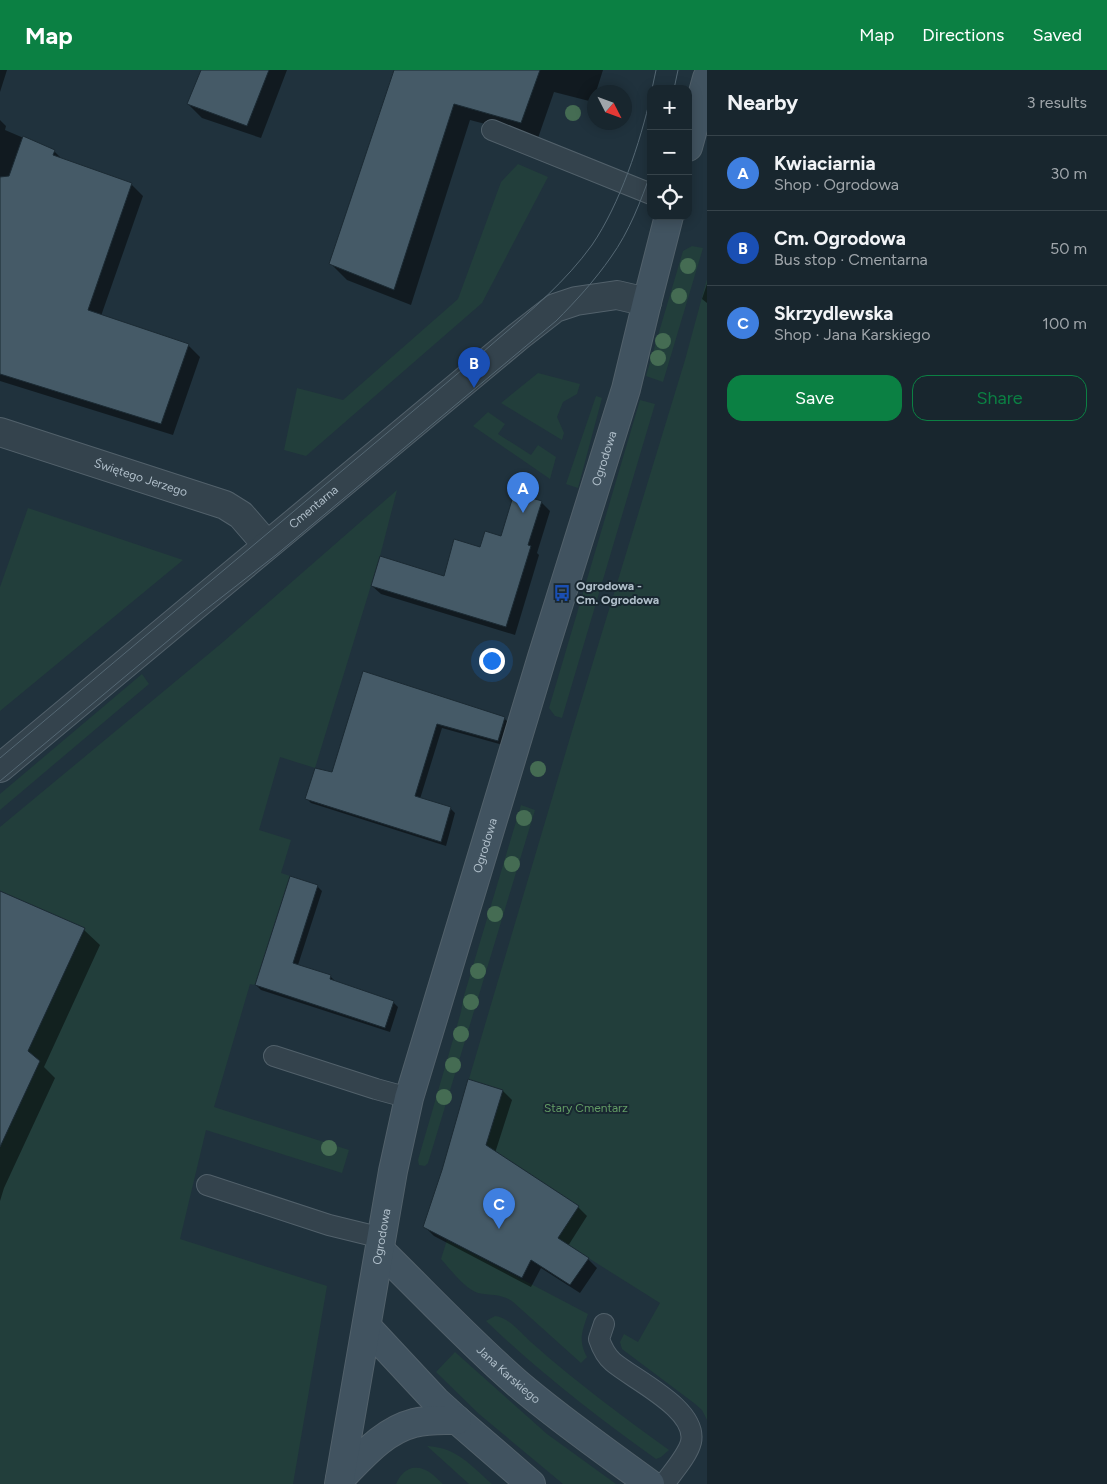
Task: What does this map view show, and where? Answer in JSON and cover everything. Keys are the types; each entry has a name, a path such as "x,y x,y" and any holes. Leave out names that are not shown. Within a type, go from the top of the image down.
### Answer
{"main road":[{"path":"692,132 707,78"},
{"name":"Ogrodowa","path":"339,1481 394,1163 409,1098 536,676 626,389 668,220"},
{"name":"Jana Karskiego","path":"381,1244 457,1326 516,1382 558,1417 650,1484"},
{"path":"367,1327 436,1401 531,1484"},
{"path":"339,1481 380,1440 400,1428 414,1422 434,1419 457,1420"}],"street":[{"name":"Cmentarna","path":"0,768 555,308 576,300 618,295 647,302"},
{"name":"Świętego Jerzego","path":"0,432 225,505 240,515 267,545"}],"lane":[{"path":"492,130 647,192"},
{"path":"274,1056 376,1090 409,1098"},
{"path":"208,1185 381,1244"},
{"path":"604,1324 599,1339 604,1352 612,1361 672,1404 683,1414 689,1423 692,1433 691,1443 664,1484"}],"green space":[{"path":"518,164 548,177 482,303 306,456 284,450 297,388 343,400 458,299 501,182"},
{"path":"692,246 703,248 663,382 646,376 683,251"},
{"name":"Stary Cmentarz","path":"707,279 707,1420 702,1410 694,1403 622,1349 620,1342 624,1334 638,1342 660,1303 466,1181 442,1170 572,731 685,360"},
{"path":"538,373 580,384 577,394 563,402 557,417 564,433 562,440 501,403"},
{"path":"596,396 602,398 578,488 566,484"},
{"path":"640,400 655,404 562,718 555,716 549,708"},
{"path":"488,412 505,424 498,434 531,455 538,445 556,457 550,479 473,426"},
{"path":"397,490 380,556 315,768 280,757 259,830 291,840 281,873 290,876 255,985 250,984 214,1107 349,1150 342,1173 206,1130 180,1239 327,1286 293,1484 0,1484 0,1147 40,1061 28,1051 85,929 0,891 0,827 223,642"},
{"path":"28,508 183,560 0,711 0,587"},
{"path":"142,674 149,684 0,810 0,794"},
{"path":"521,805 535,810 428,1163 425,1166 419,1165 418,1160 461,1012 463,999"},
{"path":"447,1240 588,1314 582,1336 584,1351 587,1357 581,1363 507,1298 478,1293 468,1287 441,1259"},
{"path":"495,1316 510,1323 582,1385 669,1450 656,1459 590,1410 547,1376 486,1321"},
{"path":"455,1352 547,1434 616,1484 563,1484 479,1414 436,1372"},
{"path":"427,1446 438,1447 455,1454 470,1464 492,1484 469,1484"},
{"path":"412,1468 425,1470 443,1484 396,1484 402,1474"}],"building":[{"path":"201,70 269,70 247,126 187,104"},
{"path":"394,70 540,70 521,123 454,104 394,290 329,264"},
{"path":"23,136 55,150 53,155 132,183 88,310 189,344 161,424 0,374 0,177 9,176"},
{"path":"514,493 542,501 528,545 531,546 506,627 371,586 380,556 444,576 454,539 480,547 485,531 501,536"},
{"path":"363,671 505,717 498,741 437,724 415,796 451,807 441,842 305,799 315,768 332,772"},
{"path":"290,876 318,885 293,963 331,975 330,979 394,1001 385,1028 255,985"},
{"path":"0,891 85,928 28,1051 40,1061 0,1147"},
{"path":"468,1079 503,1090 486,1145 579,1206 558,1238 589,1258 570,1285 531,1260 522,1278 423,1227 442,1170"}],"tram line":[{"path":"653,85 656,70"},
{"path":"675,85 678,70"},
{"path":"0,758 472,361 560,283 582,258 602,229 628,173 647,110"},
{"path":"0,781 200,614 276,555 556,321 605,266 634,216 650,175"}],"place":[{"name":"Cm. Ogrodowa","path":"474,388"},
{"name":"Kwiaciarnia","path":"523,513"},
{"name":"Ogrodowa - Cm. Ogrodowa","path":"562,593"},
{"name":"Skrzydlewska","path":"499,1229"}]}
